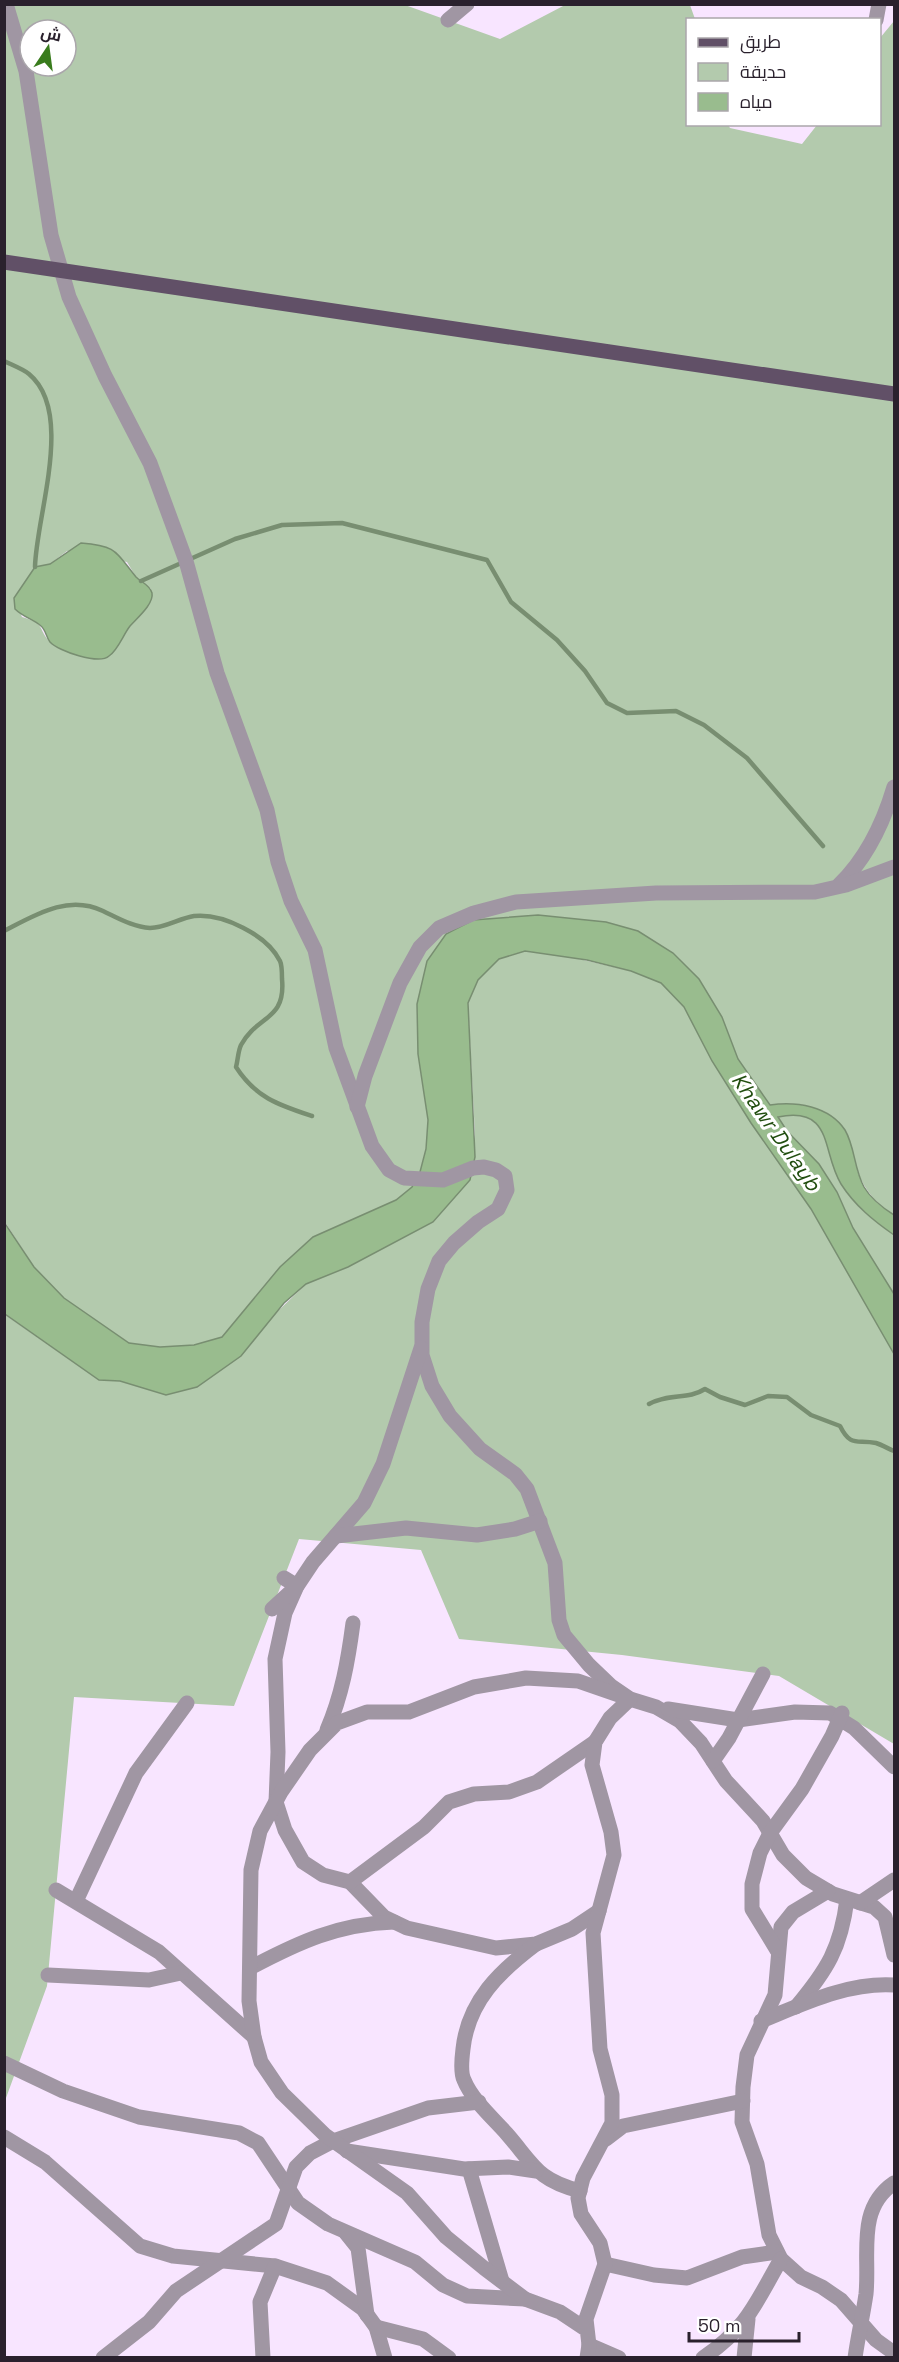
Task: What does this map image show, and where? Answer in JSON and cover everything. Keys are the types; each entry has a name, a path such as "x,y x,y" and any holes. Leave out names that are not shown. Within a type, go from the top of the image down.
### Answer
{"main road":[{"path":"4,262 894,394"}],"street":[{"path":"6,4 26,71 51,236 82,329 150,463 186,561 218,673 267,810 278,862 291,901 315,950 336,1048 372,1146 389,1170 404,1178 443,1180 473,1168 484,1167 496,1170 505,1176 507,1190 498,1209 478,1221 439,1261 428,1289 422,1322 422,1355 432,1386 450,1416 480,1449 515,1474 527,1489 555,1563 559,1620 564,1635 589,1665 630,1699"},
{"path":"448,20 467,4"},
{"path":"837,887 852,872 873,842 894,787"},
{"path":"357,1107 365,1076 400,983 420,947 438,928 474,913 516,902 713,891 776,895 815,892 837,887 894,867"},
{"path":"272,1609 291,1582 313,1562 364,1503 383,1464 422,1345"},
{"path":"336,1536 406,1528 477,1535 515,1529 540,1521"},
{"path":"291,1582 275,1659 278,1752 276,1802 285,1830 303,1862 323,1875 350,1882 384,1917 406,1928 496,1948 536,1944"},
{"path":"324,1736 338,1704 348,1665 353,1623"},
{"path":"713,1761 763,1674"},
{"path":"525,2299 446,2237 407,2193 333,2141 282,2094 261,2062 254,2037 249,2001 251,1870 260,1832 276,1802 310,1750 337,1723 367,1712 409,1712 474,1687 526,1678 579,1681 656,1707 738,1720 816,1711 830,1713 841,1716 894,1767"},
{"path":"350,1882 424,1827 449,1802 474,1794 509,1792 537,1782 595,1742 610,1718 630,1699"},
{"path":"76,1901 136,1773 187,1704"},
{"path":"656,1707 680,1720 770,1833 783,1855 806,1878 828,1891 874,1907 885,1917 894,1955"},
{"path":"777,1950 752,1909 752,1884 760,1853 770,1833 802,1789 841,1716"},
{"path":"588,2344 586,2319 605,2264 600,2242 581,2214 578,2198 583,2178 612,2123 612,2095 600,2049 593,1933 614,1855 611,1832 592,1765 595,1742"},
{"path":"796,2007 818,1980 837,1949 854,1901 894,1880"},
{"path":"56,1890 159,1952 254,2037"},
{"path":"828,1891 793,1912 781,1927 777,1950 775,1995 747,2055 742,2122 757,2164 769,2235 779,2255 801,2277 841,2300 860,2324 893,2356"},
{"path":"580,2191 557,2185 536,2171 479,2102 463,2080 464,2034 479,1997 506,1966 536,1944 572,1929 599,1911"},
{"path":"250,1968 325,1932 367,1923 394,1922"},
{"path":"48,1975 148,1980 181,1973"},
{"path":"761,2021 848,1989 872,1984 894,1985"},
{"path":"4,2062 63,2091 139,2117 239,2133 258,2143 298,2203 328,2224 415,2262 443,2285 466,2296 525,2299 560,2312 588,2344 619,2358"},
{"path":"603,2141 623,2126 743,2101"},
{"path":"103,2358 149,2322 176,2291 276,2224 296,2167 310,2153 333,2141 428,2108 479,2102"},
{"path":"4,2137 45,2162 140,2246 173,2256 275,2266 327,2283 371,2321 423,2339 448,2358"},
{"path":"347,2151 469,2169 508,2167 536,2171"},
{"path":"469,2169 502,2281"},
{"path":"855,2358 866,2292 865,2255 869,2222 880,2193 894,2183"},
{"path":"345,2231 358,2248 362,2297 385,2357"},
{"path":"605,2264 645,2274 687,2278 742,2257 779,2255"},
{"path":"703,2358 729,2340 748,2319 779,2255"},
{"path":"263,2358 260,2302 275,2266"},
{"path":"744,2358 748,2319"}],"green space":[{"path":"5,5 405,5 500,39 565,5 690,5 695,18 686,18 686,126 729,126 802,144 816,126 881,126 881,37 894,21 894,1215 874,1199 864,1185 857,1170 848,1137 838,1122 810,1107 790,1104 770,1105 738,1059 722,1017 699,979 473,920 418,1054 428,1120 426,1149 420,1172 412,1187 396,1200 313,1237 280,1267 222,1337 194,1345 160,1347 129,1343 64,1298 34,1267 5,1222","holes":["67,551 127,562 136,577 151,589 109,656 69,652 55,646 38,624 22,617 14,598 35,567 50,564"]},
{"path":"525,951 553,953 631,971 662,983 684,1007 712,1061 751,1123 811,1209 894,1354 894,1744 779,1676 622,1655 459,1639 421,1550 299,1539 234,1706 74,1697 47,1986 6,2098 4,1314 99,1380 120,1381 166,1395 197,1387 306,1284 348,1267 433,1222 470,1180 475,1135 468,1003 478,980 499,959"},
{"path":"796,1114 808,1118 822,1132 836,1174 852,1199 872,1219 894,1235 894,1294 853,1228 837,1192 819,1164 787,1131 778,1117"}],"water":[{"path":"81,543 102,546 114,551 152,593 148,606 130,626 115,650 104,658 79,656 54,646 41,626 15,609 14,598 35,567 50,564"},
{"name":"Khawr Dulayb","path":"538,915 606,922 638,931 673,953 699,979 722,1017 738,1059 770,1105 801,1105 821,1110 830,1115 845,1130 864,1187 878,1203 894,1215 894,1235 865,1212 846,1192 835,1171 823,1134 817,1125 809,1118 796,1115 778,1117 787,1131 819,1164 837,1192 853,1228 894,1294 894,1354 811,1209 751,1123 712,1061 684,1007 661,983 631,971 587,960 525,951 499,959 478,980 468,1003 475,1157 470,1180 433,1222 348,1267 306,1284 284,1303 241,1356 197,1387 166,1395 120,1381 99,1380 5,1314 4,1222 34,1267 64,1298 129,1343 160,1347 194,1345 222,1337 280,1267 313,1237 396,1200 412,1187 420,1172 426,1149 428,1120 418,1054 417,1004 427,961 446,934 473,920"}],"waterway":[{"path":"4,361 29,374 43,391 49,413 50,466 35,567"},
{"path":"141,581 235,539 282,525 342,523 487,560 511,602 557,640 585,671 607,703 627,713 676,711 704,725 747,758 823,846"},
{"path":"4,931 40,913 77,905 90,906 126,922 150,928 194,916 218,918 255,935 274,951 280,961 282,993 280,1003 275,1010 248,1035 241,1045 236,1067 252,1086 269,1099 312,1116"},
{"path":"649,1404 705,1389 720,1397 745,1405 768,1396 787,1397 811,1415 840,1426 851,1440 876,1443 894,1451"}]}
